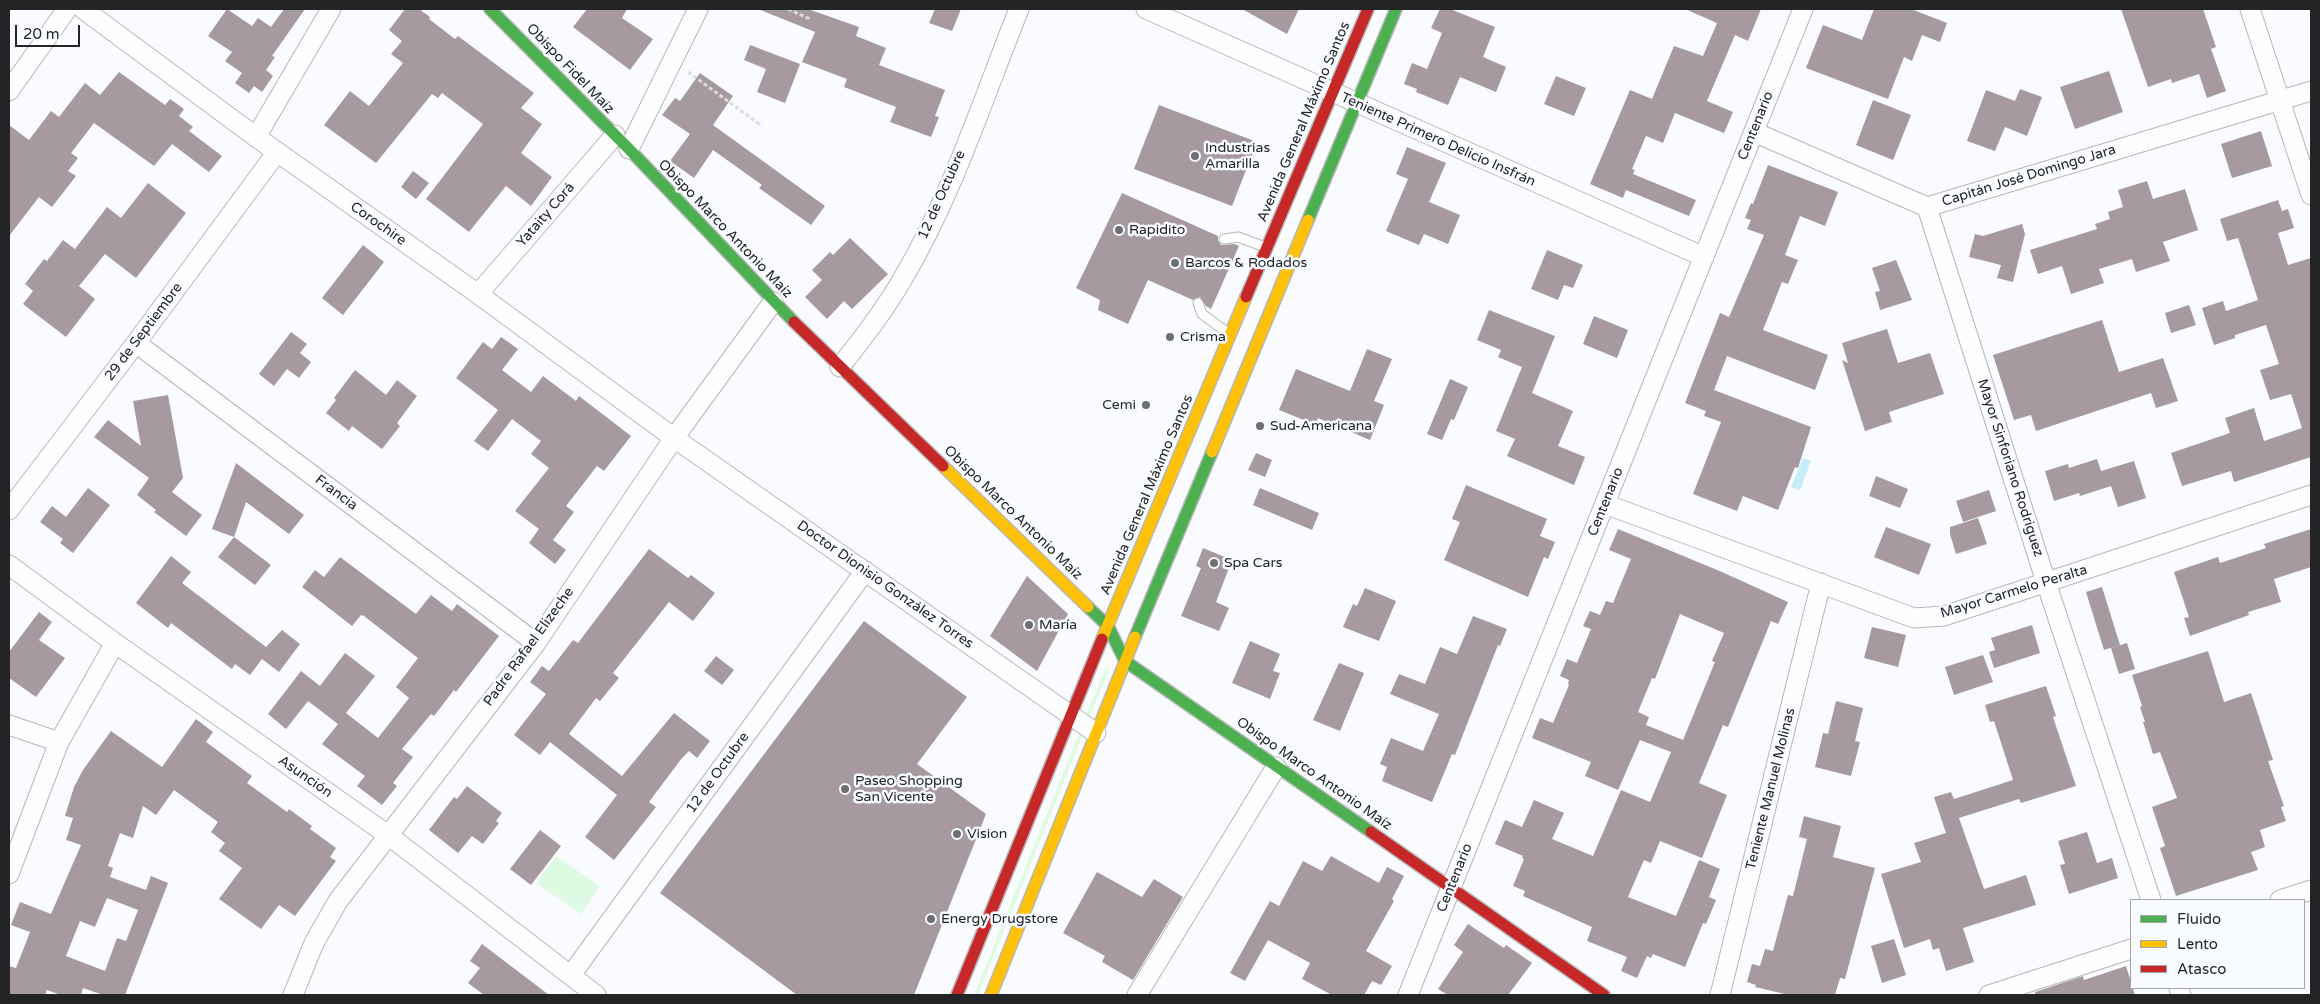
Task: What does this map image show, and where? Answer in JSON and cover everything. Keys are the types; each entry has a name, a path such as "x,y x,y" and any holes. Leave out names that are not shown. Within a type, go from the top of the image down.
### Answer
{"main road":[{"name":"Obispo Fidel Maíz","path":"490,9 629,149"},
{"name":"Avenida General Máximo Santos","path":"956,995 1070,715 1368,9"},
{"path":"991,995 1125,661 1396,9"},
{"name":"Obispo Marco Antonio Maíz","path":"629,149 773,302 1108,626 1125,661 1604,995"}],"street":[{"path":"9,91 67,9"},
{"name":"Corochire","path":"83,9 256,138 478,294 674,438"},
{"path":"256,138 330,9"},
{"path":"629,149 698,9"},
{"name":"12 de Octubre","path":"840,367 871,326 913,260 948,185 1019,9"},
{"name":"Teniente Primero Delicio Insfrán","path":"1146,9 1704,258"},
{"name":"Centenario","path":"1408,995 1803,9"},
{"path":"2250,9 2311,195"},
{"name":"Capitán José Domingo Jara","path":"1754,132 1927,206 2311,91"},
{"name":"Yataity Corá","path":"478,294 615,135"},
{"name":"29 de Septiembre","path":"9,510 136,343 277,152"},
{"name":"Mayor Sinforiano Rodriguez","path":"1927,206 2046,582 2151,899"},
{"name":"Padre Rafael Elizeche","path":"293,995 314,943 338,901 536,642 674,438 773,302"},
{"name":"Francia","path":"136,343 536,642"},
{"name":"Doctor Dionisio González Torres","path":"674,438 1096,733"},
{"name":"Mayor Carmelo Peralta","path":"1605,504 1914,618 1944,616 2311,494"},
{"name":"Asunción","path":"9,565 115,643 388,835 596,995"},
{"name":"12 de Octubre","path":"571,975 866,571"},
{"name":"Teniente Manuel Molinas","path":"1720,995 1821,584"},
{"path":"9,874 59,742 115,643"},
{"path":"9,725 59,742"},
{"path":"1137,995 1276,767"},
{"path":"2283,899 2311,890"},
{"path":"1989,995 2130,949"}],"lane":[{"path":"1224,239 1238,237 1268,248"},
{"path":"1198,302 1202,314 1231,335"}],"path":[{"path":"788,9 810,19"},
{"path":"672,60 762,126"}],"green space":[{"path":"1110,667 978,995 974,995 1105,669"},
{"path":"556,856 600,886 581,914 536,883"}],"water":[{"path":"1803,458 1811,461 1800,490 1791,487"}],"building":[{"path":"227,9 252,26 258,18 271,27 284,9 305,9 272,56 275,57 266,70 273,76 262,92 254,86 249,93 235,83 242,73 225,61 232,52 208,36"},
{"path":"405,9 419,9 455,39 458,36 534,93 521,108 542,124 521,153 552,177 531,206 506,186 469,232 426,199 483,124 442,93 438,98 432,94 376,163 324,125 350,91 369,106 403,63 391,54 402,41 389,30"},
{"path":"587,9 627,9 622,18 653,39 630,70 573,27"},
{"path":"758,9 808,9 859,27 856,36 886,48 879,65 945,90 935,116 939,117 931,137 890,122 896,107 844,87 847,79 802,62 815,32"},
{"path":"935,9 961,9 952,31 929,23"},
{"path":"1242,9 1299,9 1287,34"},
{"path":"1440,9 1450,9 1495,27 1483,57 1506,67 1496,92 1460,77 1448,105 1416,92 1417,89 1404,84 1412,63 1427,69 1442,33 1431,28"},
{"path":"1685,9 1761,9 1748,41 1735,35 1707,101 1733,112 1724,133 1675,113 1663,143 1646,136 1632,169 1635,170 1633,174 1696,200 1689,216 1626,190 1623,198 1590,184 1630,90 1652,99 1674,46 1703,56 1717,23"},
{"path":"1874,9 1911,9 1947,23 1940,42 1922,35 1912,61 1904,57 1888,99 1806,68 1823,25 1862,40"},
{"path":"2121,9 2203,9 2216,47 2211,49 2226,91 2207,98 2199,74 2172,83 2171,79 2148,87"},
{"path":"750,45 800,64 785,103 757,92 766,69 744,60"},
{"path":"2109,71 2123,112 2075,129 2060,87"},
{"path":"119,72 165,105 170,99 184,109 179,116 193,127 189,131 222,156 209,172 172,144 154,166 94,123 71,153 78,158 68,171 76,176 52,207 39,197 9,236 9,125 29,140 51,111 59,117 85,83 100,95"},
{"path":"700,73 733,96 713,125 825,206 811,225 759,188 762,185 713,150 694,178 670,161 690,134 662,115 675,98 680,101"},
{"path":"1556,76 1586,88 1574,116 1544,104"},
{"path":"2020,89 2042,97 2027,136 2005,127 1995,151 1967,141 1986,90 2015,101"},
{"path":"1873,100 1911,115 1893,160 1856,145"},
{"name":"Industrias Amarilla","path":"1159,105 1257,142 1232,206 1134,169"},
{"path":"2261,131 2272,166 2232,178 2221,144"},
{"path":"1407,147 1446,163 1429,202 1460,215 1448,244 1424,234 1419,245 1386,231 1408,179 1396,174"},
{"path":"1768,165 1838,192 1825,226 1800,216 1785,255 1798,260 1788,284 1782,282 1763,330 1828,355 1815,390 1727,356 1714,390 1811,427 1798,468 1795,467 1778,510 1743,496 1737,511 1693,494 1721,422 1704,416 1706,411 1685,403 1720,313 1729,317 1764,235 1747,229 1751,220 1745,218 1751,203 1753,204"},
{"path":"413,171 429,183 416,199 401,187"},
{"path":"2147,181 2153,199 2185,189 2198,230 2163,242 2170,261 2136,272 2132,259 2099,269 2104,283 2071,294 2062,266 2038,274 2030,250 2097,229 2095,224 2110,219 2108,212 2123,207 2118,190"},
{"path":"148,183 186,213 136,278 105,254 79,286 95,299 66,337 23,304 33,291 25,284 44,259 47,261 63,240 75,249 107,207 121,218"},
{"name":"Barcos & Rodados","path":"1122,193 1218,236 1221,245 1235,244 1239,246 1211,309 1206,306 1200,297 1193,300 1148,280 1128,324 1098,310 1100,300 1076,288"},
{"path":"2278,200 2282,211 2288,209 2294,228 2278,233 2288,265 2311,258 2311,457 2234,482 2231,471 2182,486 2171,453 2230,433 2225,418 2254,408 2264,441 2302,428 2291,394 2270,400 2260,370 2279,364 2266,325 2235,335 2235,338 2214,345 2202,308 2223,301 2226,311 2258,300 2238,238 2227,241 2220,219"},
{"path":"2022,224 2025,234 2013,282 1997,278 2001,265 1969,257 1975,234 1983,236"},
{"path":"850,238 888,274 852,309 844,301 827,319 805,297 822,280 812,270 830,252 833,255"},
{"path":"363,245 384,262 343,315 322,298"},
{"path":"1547,250 1583,265 1573,288 1564,285 1558,300 1531,289"},
{"path":"1896,260 1912,300 1880,310 1875,292 1880,291 1872,268"},
{"path":"2189,305 2196,325 2171,333 2165,313"},
{"path":"1489,310 1555,336 1532,393 1573,411 1558,446 1585,457 1574,485 1507,456 1515,439 1496,431 1522,367 1498,357 1501,350 1477,340"},
{"path":"1594,316 1628,330 1617,358 1583,344"},
{"path":"2102,320 2119,372 2163,358 2178,401 2156,408 2151,393 2036,431 2031,415 2014,420 1993,355"},
{"path":"1887,329 1898,363 1930,353 1944,394 1889,412 1892,422 1865,431 1842,360 1848,363 1842,343"},
{"path":"291,332 307,344 300,353 311,362 299,378 287,369 274,386 259,374"},
{"path":"501,337 518,349 502,370 531,392 543,376 576,401 579,396 631,436 604,471 597,466 566,506 574,512 553,540 566,550 555,564 529,543 539,529 515,511 549,468 531,454 541,441 512,419 488,451 474,441 498,410 456,378 483,342 492,349"},
{"path":"1367,349 1392,359 1374,401 1384,405 1370,440 1318,418 1316,425 1279,410 1296,369 1350,391"},
{"path":"355,370 386,395 397,380 417,396 397,423 400,426 382,449 352,426 349,431 326,413 336,400 334,398"},
{"path":"1450,379 1468,387 1454,420 1451,419 1442,440 1427,434"},
{"path":"168,395 183,478 172,492 202,515 186,536 154,512 156,510 137,495 149,478 94,437 108,420 141,446 133,401"},
{"path":"1256,453 1272,460 1265,477 1248,470"},
{"path":"2097,459 2101,471 2134,461 2146,498 2118,507 2111,486 2080,496 2079,493 2054,501 2045,471 2068,464 2069,468"},
{"path":"236,463 304,515 289,534 246,502 234,537 212,529"},
{"path":"1876,476 1908,489 1900,508 1869,496"},
{"path":"1466,485 1547,519 1540,536 1555,542 1548,559 1544,557 1528,597 1444,560 1460,522 1452,519"},
{"path":"88,488 110,505 73,553 60,543 63,539 40,522 52,506 66,517"},
{"path":"1260,488 1319,513 1312,530 1253,505"},
{"path":"1989,490 1996,511 1963,522 1956,501"},
{"path":"1978,518 1987,544 1956,554 1950,534 1950,527"},
{"path":"1886,527 1931,544 1919,575 1874,557"},
{"path":"1618,529 1722,572 1788,602 1778,624 1771,621 1728,727 1723,725 1699,783 1727,795 1702,858 1660,841 1651,863 1644,860 1628,897 1676,916 1699,860 1720,869 1709,897 1716,900 1706,924 1703,923 1685,967 1653,954 1651,958 1647,956 1637,978 1621,971 1627,957 1587,941 1592,927 1523,896 1525,891 1513,886 1524,859 1522,858 1523,856 1495,844 1505,820 1522,827 1534,800 1564,813 1552,839 1593,856 1621,790 1650,802 1671,752 1640,740 1618,790 1585,776 1591,762 1532,738 1540,718 1553,723 1569,685 1569,680 1560,676 1567,659 1577,663 1591,629 1583,626 1590,611 1600,615 1606,601 1613,603 1631,559 1609,550","holes":["1680,614 1724,633 1712,661 1715,662 1683,740 1646,725 1649,717 1638,712 1652,678 1655,679"]},
{"path":"2311,529 2311,567 2274,579 2281,602 2248,612 2249,615 2190,636 2184,618 2189,617 2174,572 2218,557 2220,563 2266,548 2264,544"},
{"path":"234,537 271,565 255,585 218,557"},
{"path":"1203,548 1232,560 1216,602 1229,608 1219,631 1181,616 1201,568 1196,566"},
{"path":"649,549 688,578 691,575 715,593 693,621 669,602 613,673 619,678 600,701 596,698 569,734 622,776 674,713 710,741 697,758 689,751 682,758 649,802 656,807 614,860 585,837 617,795 550,742 540,755 514,735 546,694 530,682 542,666 549,671 573,640 578,643"},
{"path":"171,556 191,572 182,583 266,647 282,630 300,644 279,672 262,659 250,675 235,664 232,669 171,623 168,628 136,603"},
{"path":"340,557 416,614 431,595 452,611 457,604 499,636 456,692 454,690 434,716 431,714 402,749 413,757 393,783 397,786 382,805 357,786 365,776 322,744 338,724 308,701 286,729 268,714 301,671 320,686 345,653 375,676 346,713 378,738 409,698 396,687 418,658 364,616 361,615 352,626 302,587 315,570 324,577"},
{"name":"María","path":"1027,576 1068,614 1037,671 990,636"},
{"path":"2102,587 2120,645 2104,650 2086,592"},
{"path":"1365,588 1396,601 1379,641 1343,627 1353,604 1357,606"},
{"path":"39,612 52,622 39,640 65,658 36,697 9,678 9,652"},
{"path":"1473,616 1507,629 1500,646 1498,645 1455,755 1452,754 1432,802 1382,781 1387,767 1380,764 1391,738 1423,751 1439,714 1390,694 1399,674 1425,684 1440,647 1457,654"},
{"name":"Paseo Shopping San Vicente","path":"864,621 967,697 917,764 986,814 914,995 797,995 660,893"},
{"path":"2032,625 2040,653 1994,668 1989,652 1995,650 1991,638"},
{"path":"1872,627 1906,635 1898,667 1864,658"},
{"path":"1250,641 1280,654 1273,671 1280,673 1270,699 1232,683"},
{"path":"2127,643 2135,669 2119,674 2111,648"},
{"path":"2208,651 2224,702 2251,693 2273,760 2268,761 2284,806 2281,807 2286,821 2260,830 2265,847 2251,852 2258,870 2176,896 2160,848 2165,846 2152,807 2177,798 2160,752 2153,754 2143,722 2145,722 2140,707 2142,706 2132,675"},
{"path":"1983,655 1993,682 1954,695 1945,667"},
{"path":"716,656 734,670 722,685 704,671"},
{"path":"1339,663 1364,673 1340,731 1313,720"},
{"path":"2046,686 2056,716 2053,717 2076,786 2021,803 2019,799 1959,818 1984,889 2026,875 2036,905 1963,928 1974,962 1946,971 1939,948 1933,950 1930,939 1904,948 1881,874 1921,862 1914,843 1946,833 1934,797 1951,792 1954,799 2013,780 1994,721 1990,722 1985,705"},
{"path":"1836,701 1863,708 1855,741 1860,742 1851,776 1815,767 1823,733 1828,734"},
{"path":"196,719 213,732 206,742 252,776 247,783 287,812 289,809 312,826 310,829 336,848 330,857 336,861 295,916 279,905 261,929 219,899 242,868 219,851 225,843 211,832 218,822 174,790 156,815 143,806 133,838 120,833 108,866 113,868 110,877 146,890 151,876 168,883 125,995 103,995 83,988 81,995 61,995 47,990 45,995 9,995 9,966 16,968 30,932 11,925 20,902 51,914 81,845 66,840 73,818 65,816 74,787 83,770 111,731 162,767","holes":["107,898 138,910 126,941 117,938 105,971 66,956 80,921 95,927"]},
{"path":"467,786 502,813 496,821 499,823 483,844 472,836 458,853 429,830 454,797 457,799"},
{"path":"1804,816 1841,826 1833,857 1875,868 1845,979 1840,978 1835,995 1789,995 1755,987 1756,985 1747,982 1752,964 1760,966 1765,949 1773,951 1788,895 1793,896 1807,839 1799,837"},
{"path":"540,830 561,846 531,885 510,869"},
{"path":"2087,832 2097,863 2112,858 2118,878 2069,894 2060,865 2065,864 2058,841"},
{"path":"1331,856 1379,883 1387,867 1404,876 1392,899 1394,901 1366,951 1392,966 1381,985 1372,981 1364,995 1332,995 1302,979 1310,963 1268,940 1245,981 1230,973 1270,901 1279,906 1303,861 1322,871"},
{"path":"1097,872 1142,897 1154,879 1183,897 1133,980 1102,962 1105,956 1063,933"},
{"path":"1468,924 1504,948 1506,945 1532,963 1508,995 1448,995 1438,989 1463,952 1454,945"},
{"path":"1894,939 1906,975 1882,983 1871,946"},
{"path":"482,944 549,995 484,995 468,983 480,968 470,961"},
{"path":"2126,966 2130,979 2130,989 2133,989 2135,995 2036,995 2035,992 2083,976 2084,980"}],"traffic: fast":[{"path":"490,9 629,149 794,322"},
{"path":"1308,220 1396,9"},
{"path":"1135,637 1212,452"},
{"path":"1088,607 1108,626 1125,661 1371,832"}],"traffic: slow":[{"path":"1212,452 1308,220"},
{"path":"1102,639 1246,297"},
{"path":"943,466 1088,607"},
{"path":"991,995 1135,637"}],"traffic: jam":[{"path":"1246,297 1368,9"},
{"path":"794,322 943,466"},
{"path":"957,995 1102,639"},
{"path":"1371,832 1604,995"}],"place":[{"name":"Industrias Amarilla","path":"1195,156"},
{"name":"Rapidito","path":"1119,230"},
{"name":"Barcos & Rodados","path":"1175,263"},
{"name":"Crisma","path":"1170,337"},
{"name":"Cemi","path":"1146,405"},
{"name":"Sud-Americana","path":"1260,426"},
{"name":"Spa Cars","path":"1214,563"},
{"name":"María","path":"1029,625"},
{"name":"Paseo Shopping San Vicente","path":"845,789"},
{"name":"Vision","path":"957,834"},
{"name":"Energy Drugstore","path":"931,919"}]}
